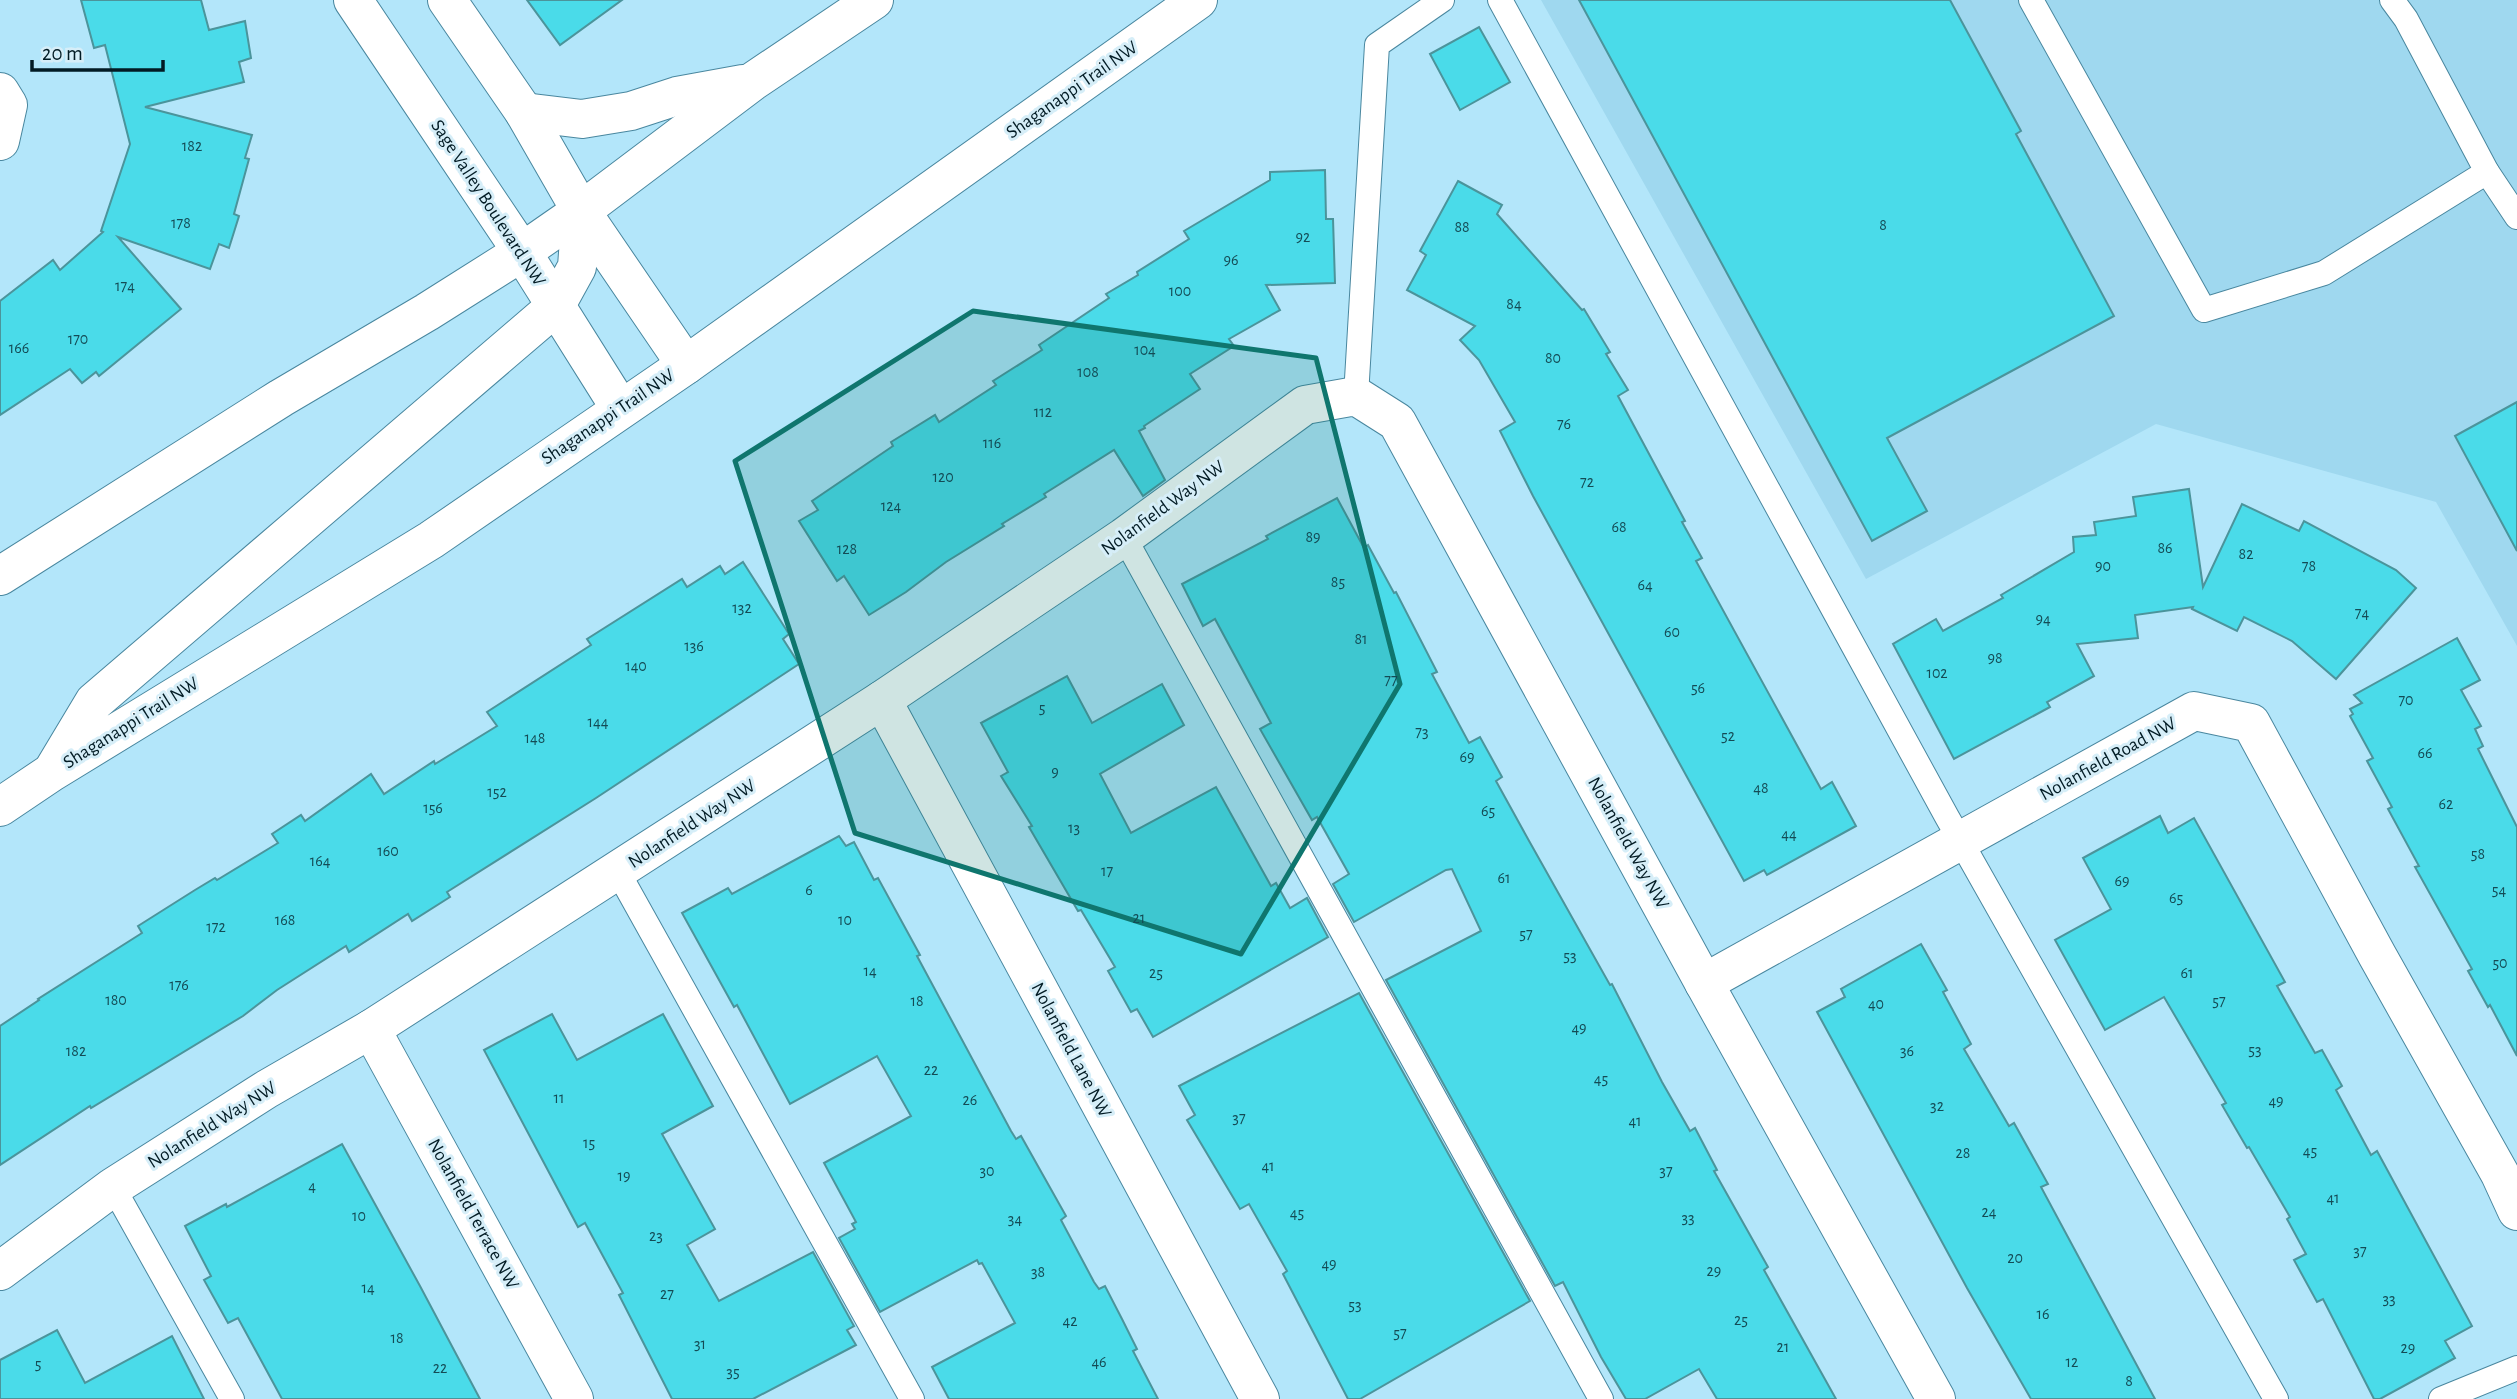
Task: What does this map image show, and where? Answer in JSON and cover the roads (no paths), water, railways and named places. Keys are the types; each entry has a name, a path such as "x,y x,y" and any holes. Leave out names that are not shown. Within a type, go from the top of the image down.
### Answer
{"street":[{"name":"Sage Valley Boulevard NW","path":"353,0 522,253 620,408"},
{"path":"447,0 524,112 581,211 686,365"},
{"path":"0,576 281,398 522,253 752,82 874,0"},
{"name":"Shaganappi Trail NW","path":"0,807 52,772 430,540 686,365 1198,0"},
{"path":"524,112 582,119 631,110 677,96 752,82"},
{"path":"0,92 8,106 0,141"},
{"path":"52,772 94,702 555,307 577,267 581,211"},
{"name":"Nolanfield Way NW","path":"0,1271 113,1187 267,1089 371,1029 882,701 1124,537 1305,405 1356,396 1397,422 1704,983 1936,1399"},
{"name":"Nolanfield Lane NW","path":"882,701 1260,1399"},
{"name":"Nolanfield Road NW","path":"1704,983 2194,711 2251,723 2500,1174 2517,1211"},
{"name":"Nolanfield Terrace NW","path":"371,1029 574,1399"}],"lane":[{"path":"1356,396 1377,45 1442,0"},
{"path":"1500,0 1961,841 2277,1399"},
{"path":"2031,0 2204,310 2324,273 2487,172"},
{"path":"2392,0 2406,19 2487,172 2517,217"},
{"path":"1124,537 1601,1399"},
{"path":"618,872 912,1399"},
{"path":"113,1187 232,1399"},
{"path":"2441,1399 2517,1368"}]}
